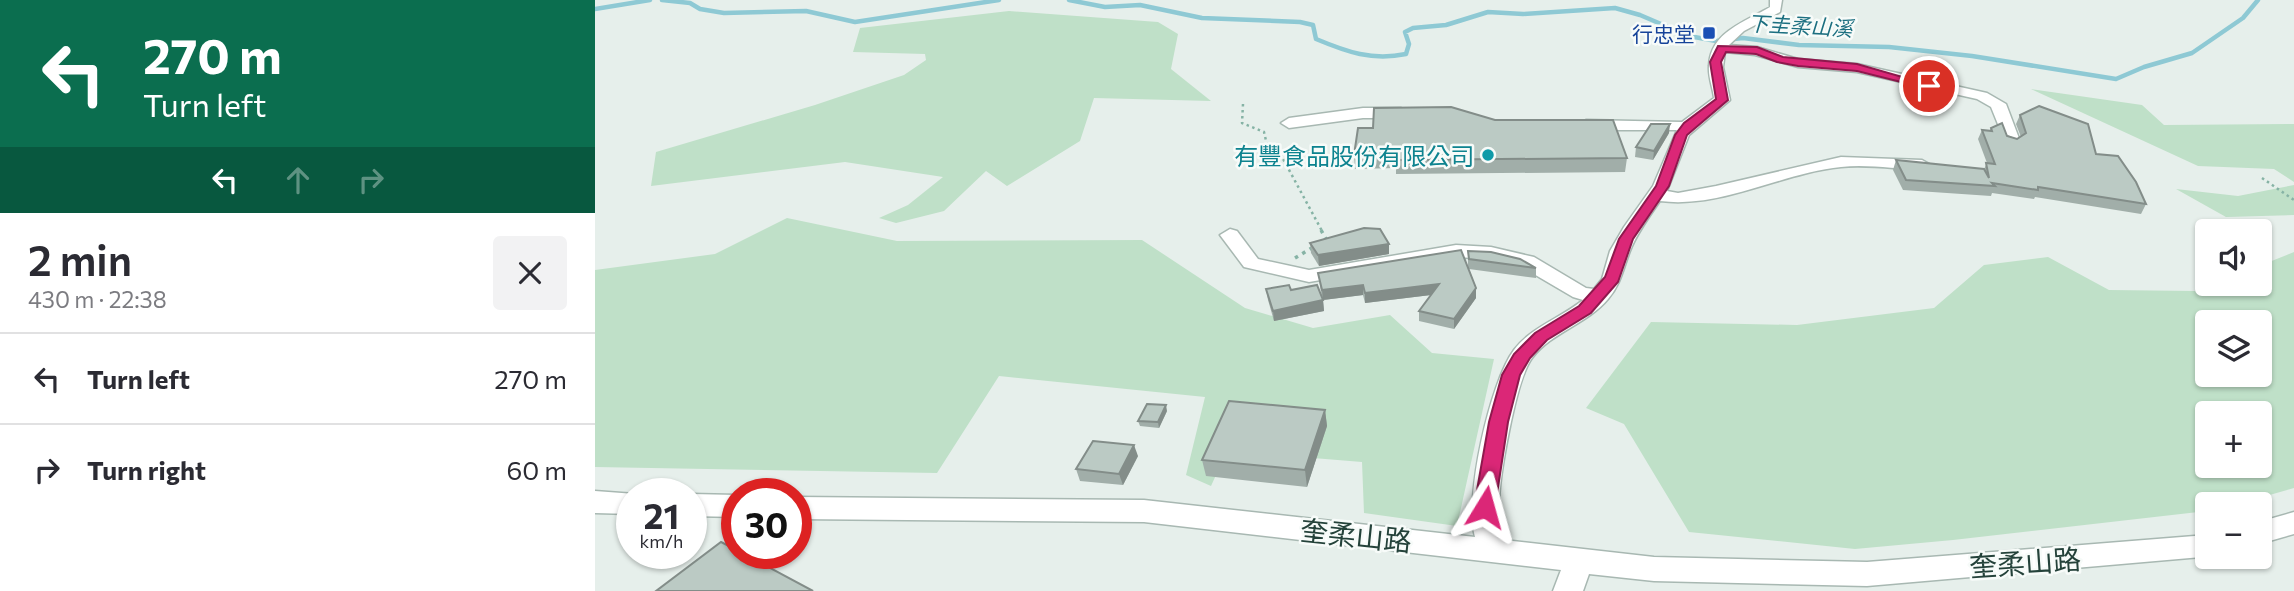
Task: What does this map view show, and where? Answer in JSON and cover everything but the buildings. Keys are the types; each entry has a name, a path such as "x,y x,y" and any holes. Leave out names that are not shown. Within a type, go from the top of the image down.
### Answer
{"street":[{"path":"1493,550 1486,530 1485,498 1501,412 1511,375 1523,354 1541,337 1585,309 1600,296 1612,279 1626,239 1663,186 1673,151 1688,125 1722,100 1715,62 1725,43 1742,24 1776,9 1776,0"},
{"path":"1725,43 1781,60 1857,68 1982,96 1998,104 2012,141"},
{"path":"1289,123 1363,113 1414,113"},
{"path":"1564,125 1688,125"},
{"path":"1655,195 1678,198 1841,162 1934,166"},
{"path":"1230,235 1251,263 1309,276 1456,251 1491,253 1527,261 1580,293 1600,296"},
{"path":"595,502 616,503"},
{"name":"奎柔山路","path":"812,508 1144,511 1654,569 1867,574 2195,550"},
{"path":"2272,529 2294,523"},
{"path":"1567,591 1579,561"}],"path":[{"path":"1243,104 1242,123 1264,132 1267,145 1281,155 1296,179 1305,203 1331,241 1309,248 1284,270"},
{"path":"2262,178 2294,200"}],"green space":[{"path":"1009,11 1158,22 1178,34 1171,69 1211,101 1094,98 1080,141 1007,186 986,171 944,211 896,223 879,218 908,205 943,177 845,162 651,186 656,152 815,105 904,75 926,60 925,54 853,52 860,28"},
{"path":"2031,89 2142,105 2164,125 2294,124 2294,182 2274,169 2198,166"},
{"path":"2294,185 2294,215 2226,217 2176,189 2238,196"},
{"path":"787,218 897,241 1142,240 1245,308 1313,328 1390,315 1432,353 1494,359 1457,526 1364,513 1362,462 1227,451 1211,486 1186,475 1205,397 999,376 937,473 595,467 595,270 715,254"},
{"path":"2294,252 2294,488 2272,494 2272,492 2195,492 2195,512 1855,549 1689,532 1624,424 1586,408 1651,322 1797,325 1934,308 1984,265 2048,257 2109,290 2195,291 2195,296 2272,296 2272,261"}],"waterway":[{"name":"下圭柔山溪","path":"595,9 650,0"},
{"name":"下圭柔山溪","path":"662,0 690,3 700,9 724,13 806,11 855,22 999,0"},
{"name":"下圭柔山溪","path":"1069,0 1105,7 1140,5 1202,18 1300,22 1313,25 1316,39 1371,56 1406,54 1409,44 1405,32 1413,28 1446,25 1488,12 1523,14 1615,8 1640,15 1689,36 1716,41 1743,38 1799,45 1889,47 1972,56 2116,79 2144,67 2192,53 2243,18 2258,0"}],"place":[{"name":"行忠堂","path":"1709,33"},
{"name":"有豐食品股份有限公司","path":"1488,155"}],"route":[{"path":"1485,507 1503,401 1511,375 1523,354 1541,337 1585,309 1600,296 1612,279 1626,239 1663,186 1673,151 1681,135 1688,125 1722,100 1715,62 1722,48 1757,51 1781,60 1857,68 1929,86"}]}
